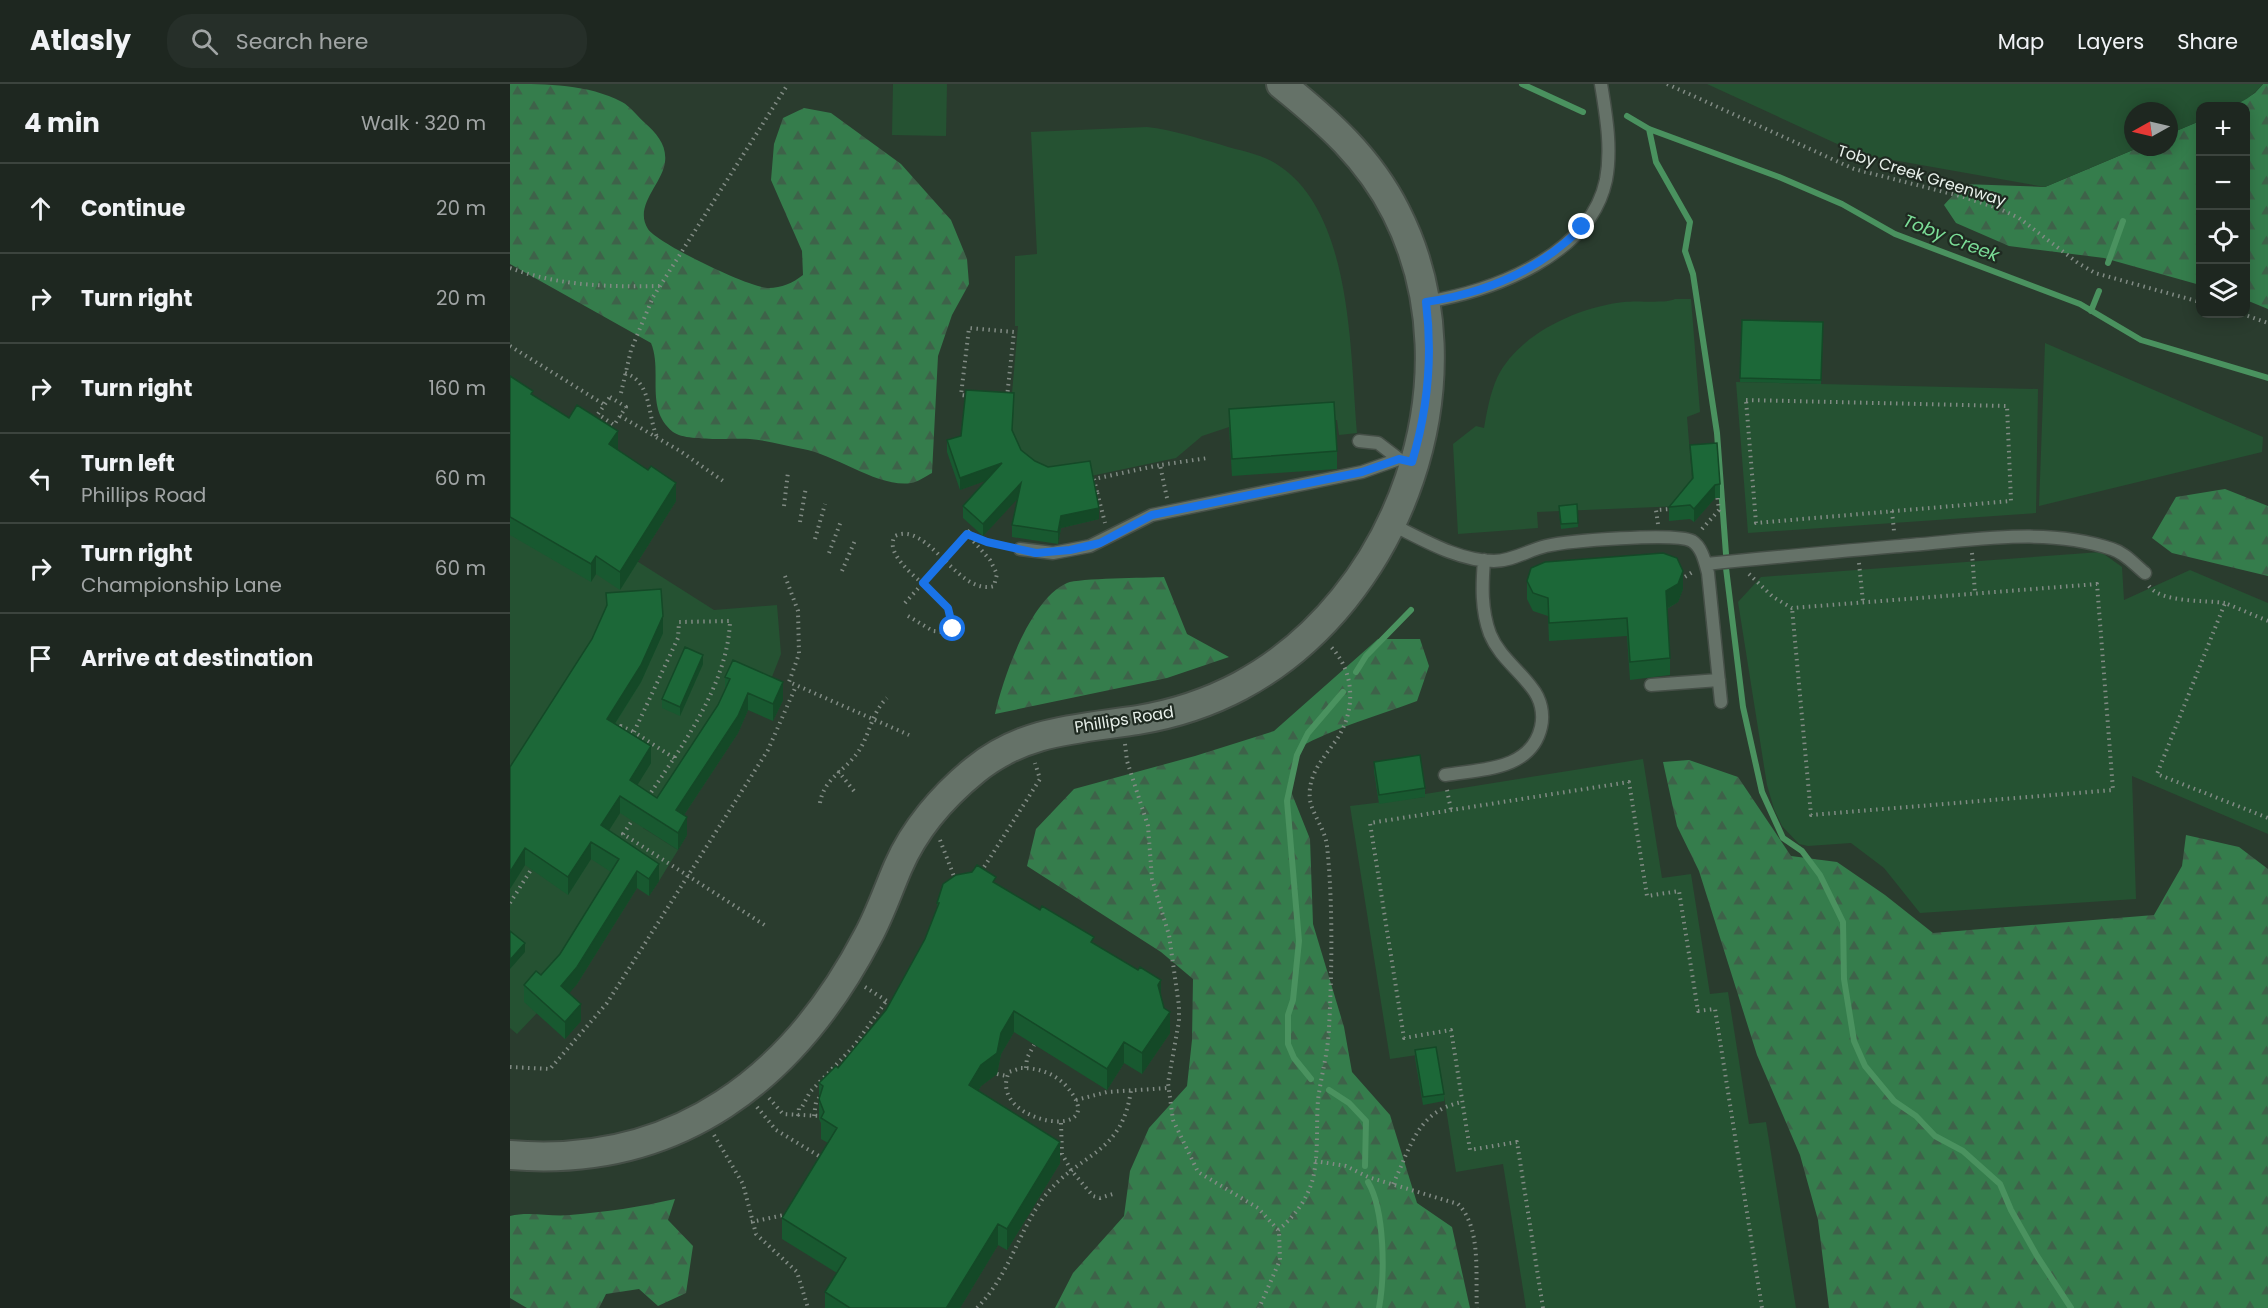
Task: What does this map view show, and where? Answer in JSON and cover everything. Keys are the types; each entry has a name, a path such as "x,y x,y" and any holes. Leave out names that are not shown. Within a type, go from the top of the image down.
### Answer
{"street":[{"name":"Phillips Road","path":"510,1155 561,1157 630,1145 682,1127 747,1089 788,1053 824,1008 867,939 911,842 926,821 970,774 1003,750 1034,737 1067,728 1140,720 1175,712 1218,696 1263,673 1303,643 1337,610 1374,558 1391,524 1406,461 1423,418 1430,371 1426,302 1406,233 1374,174 1332,126 1281,84"}],"lane":[{"path":"1426,302 1473,293 1509,280 1558,248 1582,227 1598,203 1608,167 1607,126 1601,84"},
{"path":"1359,441 1378,443 1406,461"},
{"path":"1020,549 1053,552 1090,546 1108,539 1137,521 1170,510 1362,472 1406,461"},
{"path":"1391,524 1442,548 1484,560 1501,561 1550,545 1670,536 1695,544 1706,564 1721,702"},
{"path":"1706,564 2016,537 2078,541 2123,554 2145,573"},
{"path":"1445,775 1514,762 1529,751 1542,724 1541,706 1534,689 1506,661 1490,634 1482,594 1484,560"},
{"path":"1651,685 1719,680"}],"path":[{"path":"621,393 640,323 660,286 788,84"},
{"name":"Toby Creek Greenway","path":"1667,84 1716,109 1854,169 1964,197 2000,209 2019,218 2078,263 2096,273 2196,301"},
{"path":"510,268 538,278 579,285 660,286"},
{"path":"2250,317 2268,323"},
{"path":"972,396 961,395 969,328 1014,332 1007,400 1000,399"},
{"path":"510,346 605,405"},
{"path":"625,373 635,376 642,384 657,438"},
{"path":"610,397 626,407 614,425 598,414 605,405 610,397"},
{"path":"1746,400 2007,405 2011,501 1756,523 1746,400"},
{"path":"620,416 726,483"},
{"path":"601,427 606,419"},
{"path":"1108,539 1094,479 1160,465 1208,458"},
{"path":"1160,465 1170,510"},
{"path":"784,506 788,472"},
{"path":"800,522 806,487"},
{"path":"1701,530 1719,510 1717,490"},
{"path":"1088,494 1097,492"},
{"path":"815,538 825,504"},
{"path":"1658,525 1656,510 1682,508"},
{"path":"829,553 841,521"},
{"path":"905,603 973,527"},
{"path":"908,616 937,633 947,634 953,629 948,608 898,559 892,545 895,536 906,534 917,538 975,584 985,587 995,585 998,577 993,566 967,534"},
{"path":"967,534 987,542 1020,549"},
{"path":"842,571 856,538"},
{"path":"1971,540 1975,593"},
{"path":"1858,550 1863,602"},
{"path":"2145,573 2150,587 2156,593 2187,600 2225,603 2268,621"},
{"path":"785,576 798,611 799,654 789,682 909,735"},
{"path":"1757,581 1773,597 1792,608 2097,584 2113,790 1811,815 1792,608"},
{"path":"2225,603 2157,774 2268,818"},
{"path":"634,732 678,638 679,622 730,621 729,645 696,725 642,806"},
{"path":"1278,1230 1295,1214 1308,1191 1315,1161 1318,1100 1329,1029 1330,942 1327,848 1323,827 1311,803 1311,786 1320,760 1341,731 1350,704 1351,692 1346,668 1331,647"},
{"path":"510,1067 550,1070 607,1003 768,750 796,686"},
{"path":"820,804 824,788 858,751 872,719 887,698"},
{"path":"615,736 621,726 674,758"},
{"path":"1125,743 1127,761 1148,826 1152,879 1169,935 1179,1006 1168,1088 1171,1112 1178,1133 1198,1172 1258,1208 1278,1230 1282,1243 1280,1260 1259,1308"},
{"path":"977,879 1040,778 1034,760"},
{"path":"838,771 855,791"},
{"path":"1543,1308 1517,1143 1470,1150 1450,1030 1404,1038 1370,823 1629,782 1647,896 1679,891 1698,1011 1715,1009 1762,1308"},
{"path":"636,815 623,834 766,926"},
{"path":"938,837 955,879"},
{"path":"510,903 540,856"},
{"path":"949,883 962,877"},
{"path":"862,985 895,1006"},
{"path":"798,1116 799,1108 802,1107 810,1092 854,1046 887,1000"},
{"path":"1026,1068 1027,1058 1034,1045"},
{"path":"1026,1068 1053,1076 1064,1084 1076,1100 1078,1111 1076,1116 1061,1123 1037,1118 1021,1109 1011,1098 1006,1085 1007,1076 1012,1070 1026,1068"},
{"path":"997,1074 1007,1076"},
{"path":"1076,1100 1092,1094 1168,1088"},
{"path":"814,1116 816,1102 826,1090"},
{"path":"977,1308 1011,1260 1043,1199 1071,1170 1101,1150 1119,1131 1126,1116 1131,1090"},
{"path":"769,1098 783,1114 820,1116"},
{"path":"1393,1184 1421,1126 1444,1105 1462,1102"},
{"path":"757,1106 776,1130 826,1160 821,1169"},
{"path":"1032,1125 1037,1118"},
{"path":"1061,1123 1062,1154 1071,1170 1093,1196 1100,1198 1113,1194"},
{"path":"713,1134 743,1184 751,1222 762,1241 797,1272 808,1308"},
{"path":"1315,1161 1346,1166 1393,1184 1458,1204 1467,1215 1474,1246 1477,1308"},
{"path":"751,1222 795,1213"}],"shaded area":[{"path":"510,84 2268,84 2268,1308 510,1308"}],"green space":[{"path":"510,84 581,88 609,96 628,106 657,136 663,145 665,156 663,170 646,203 644,220 648,229 655,236 686,255 726,274 759,286 769,288 782,286 803,275 802,251 771,180 774,144 783,118 804,108 831,113 901,164 951,220 967,259 969,284 952,315 938,356 932,473 914,482 885,481 816,452 756,440 688,437 673,432 664,423 656,401 654,354 651,343 510,264"},
{"path":"893,84 947,84 946,136 892,135"},
{"path":"1707,84 2263,84 2242,102 2196,102 2196,123 2178,130 2178,102 2124,102 2124,154 2045,187 1859,154"},
{"path":"2263,84 2268,84 2268,309 2250,302 2250,102 2240,102 2255,93"},
{"path":"2196,123 2196,284 2104,258 2009,246 1956,223 1944,205 1963,184 2045,187 2124,154 2124,156 2178,156 2178,130"},
{"path":"1147,127 1166,130 1265,158 1278,165 1303,187 1321,216 1334,250 1343,287 1349,326 1357,433 1339,435 1337,420 1229,427 1202,436 1176,458 1091,476 1053,479 1012,442 1011,404 1018,326 1015,326 1015,256 1037,254 1031,132"},
{"path":"1691,299 1700,412 1687,417 1693,492 1681,506 1537,512 1538,528 1458,534 1453,444 1476,426 1484,428 1497,378 1519,348 1551,325 1588,310 1624,302"},
{"path":"2045,343 2263,437 2262,452 2039,506"},
{"path":"1736,382 2038,389 2036,513 1748,533"},
{"path":"510,476 610,544 714,610 777,605 781,654 766,692 730,696 643,828 678,850 659,881 625,859 537,1013 517,1034 510,1028"},
{"path":"2225,489 2268,506 2268,576 2172,553 2152,538 2176,497"},
{"path":"2101,552 2122,567 2124,600 2190,570 2268,603 2268,834 2132,776 2136,899 1920,913 1884,868 1851,843 1808,846 1799,844 1782,826 1767,785 1738,602 1761,577"},
{"path":"1164,577 1187,634 1229,657 1167,678 995,714 1004,681 1020,641 1041,605 1054,592 1074,581"},
{"path":"1378,639 1420,639 1429,666 1417,701 1342,728 1298,748 1288,784 1310,839 1313,924 1344,1027 1352,1072 1390,1115 1417,1203 1452,1227 1470,1308 1055,1308 1073,1273 1124,1216 1130,1171 1149,1128 1187,1086 1192,1040 1193,979 1161,952 1027,866 1036,829 1074,789 1195,756 1274,731"},
{"path":"1643,759 1662,878 1691,874 1710,994 1728,992 1749,1124 1766,1122 1796,1308 1526,1308 1503,1164 1456,1172 1437,1052 1390,1059 1350,806 1425,797 1425,794"},
{"path":"1689,760 1738,777 1791,856 1837,862 1885,895 1933,933 2154,915 2182,866 2186,835 2239,847 2268,869 2268,1308 1829,1308 1818,1220 1800,1155 1757,1055 1699,871 1677,826 1663,762"},
{"path":"675,1199 668,1220 693,1246 686,1293 658,1306 639,1289 606,1294 599,1308 527,1308 510,1298 510,1216 583,1214"}],"building":[{"path":"1742,320 1823,322 1821,380 1740,378"},
{"path":"510,376 533,391 531,394 569,418 577,405 618,431 609,444 648,470 651,466 676,483 620,572 596,556 591,564 510,517"},
{"path":"966,390 1014,393 1012,430 1021,450 1035,461 1048,467 1090,461 1099,508 1061,516 1058,532 1012,525 1021,483 983,524 963,506 1002,463 960,478 947,440 961,436"},
{"path":"1334,402 1337,451 1232,459 1229,409"},
{"path":"1717,443 1720,484 1715,485 1694,509 1690,505 1669,507 1693,478 1690,445"},
{"path":"1577,504 1578,523 1561,524 1559,506"},
{"path":"1663,553 1677,558 1683,571 1678,584 1666,591 1670,658 1630,662 1627,618 1549,623 1548,598 1533,593 1527,581 1531,568 1545,562"},
{"path":"661,589 663,616 641,665 607,719 651,746 630,780 657,798 718,705 730,679 725,677 733,660 783,682 773,704 748,693 738,716 676,810 687,817 678,833 620,796 601,825 659,864 649,879 637,871 577,967 561,986 581,1004 565,1022 524,985 536,971 541,975 560,954 619,859 591,842 568,877 525,848 510,872 510,767 592,639 607,605 606,593"},
{"path":"685,647 703,655 680,707 662,699"},
{"path":"1420,755 1425,788 1379,795 1374,762"},
{"path":"977,865 996,877 993,882 1040,910 1042,906 1094,937 1091,942 1138,970 1140,967 1161,980 1158,985 1164,1008 1170,1012 1142,1053 1124,1042 1107,1069 1014,1011 1001,1033 997,1053 981,1065 969,1085 1060,1142 1007,1229 998,1224 948,1308 850,1308 825,1292 846,1258 782,1218 837,1128 821,1118 824,1112 819,1099 823,1086 819,1083 836,1066 838,1068 886,1010 925,939 939,903 937,903 943,884 956,875 972,872"},
{"path":"510,931 525,943 510,960"},
{"path":"1436,1047 1444,1094 1423,1097 1415,1050"}],"waterway":[{"name":"Toby Creek","path":"1522,84 1583,112"},
{"name":"Toby Creek","path":"1627,116 1649,129 1779,177 1842,204 1895,234 2080,304 2141,340 2268,378"},
{"path":"1649,129 1656,162 1690,222 1685,251 1693,274 1717,433 1726,554"},
{"path":"2108,263 2123,221"},
{"path":"2091,311 2099,291"},
{"path":"1726,568 1743,707 1762,792 1783,838 1802,851 1820,875 1843,922 1844,979 1854,1041 1865,1066 1894,1101 1916,1116 1935,1136 1963,1151 2000,1184 2011,1210 2037,1256 2071,1308"},
{"path":"1356,672 1366,656 1411,610"},
{"path":"1311,1079 1294,1058 1288,1044 1288,1015 1293,1000 1299,941 1287,801 1297,755 1308,733 1343,692"},
{"path":"1329,1090 1349,1103 1366,1121 1365,1166"},
{"path":"1368,1182 1374,1194 1381,1226 1383,1261 1379,1308"}],"route":[{"path":"953,629 954,625 948,608 923,583 967,534 987,542 1036,553 1070,550 1100,543 1137,521 1152,515 1191,505 1362,472 1399,459 1412,462 1423,418 1430,371 1426,302 1473,293 1509,280 1558,248 1582,227"}]}
